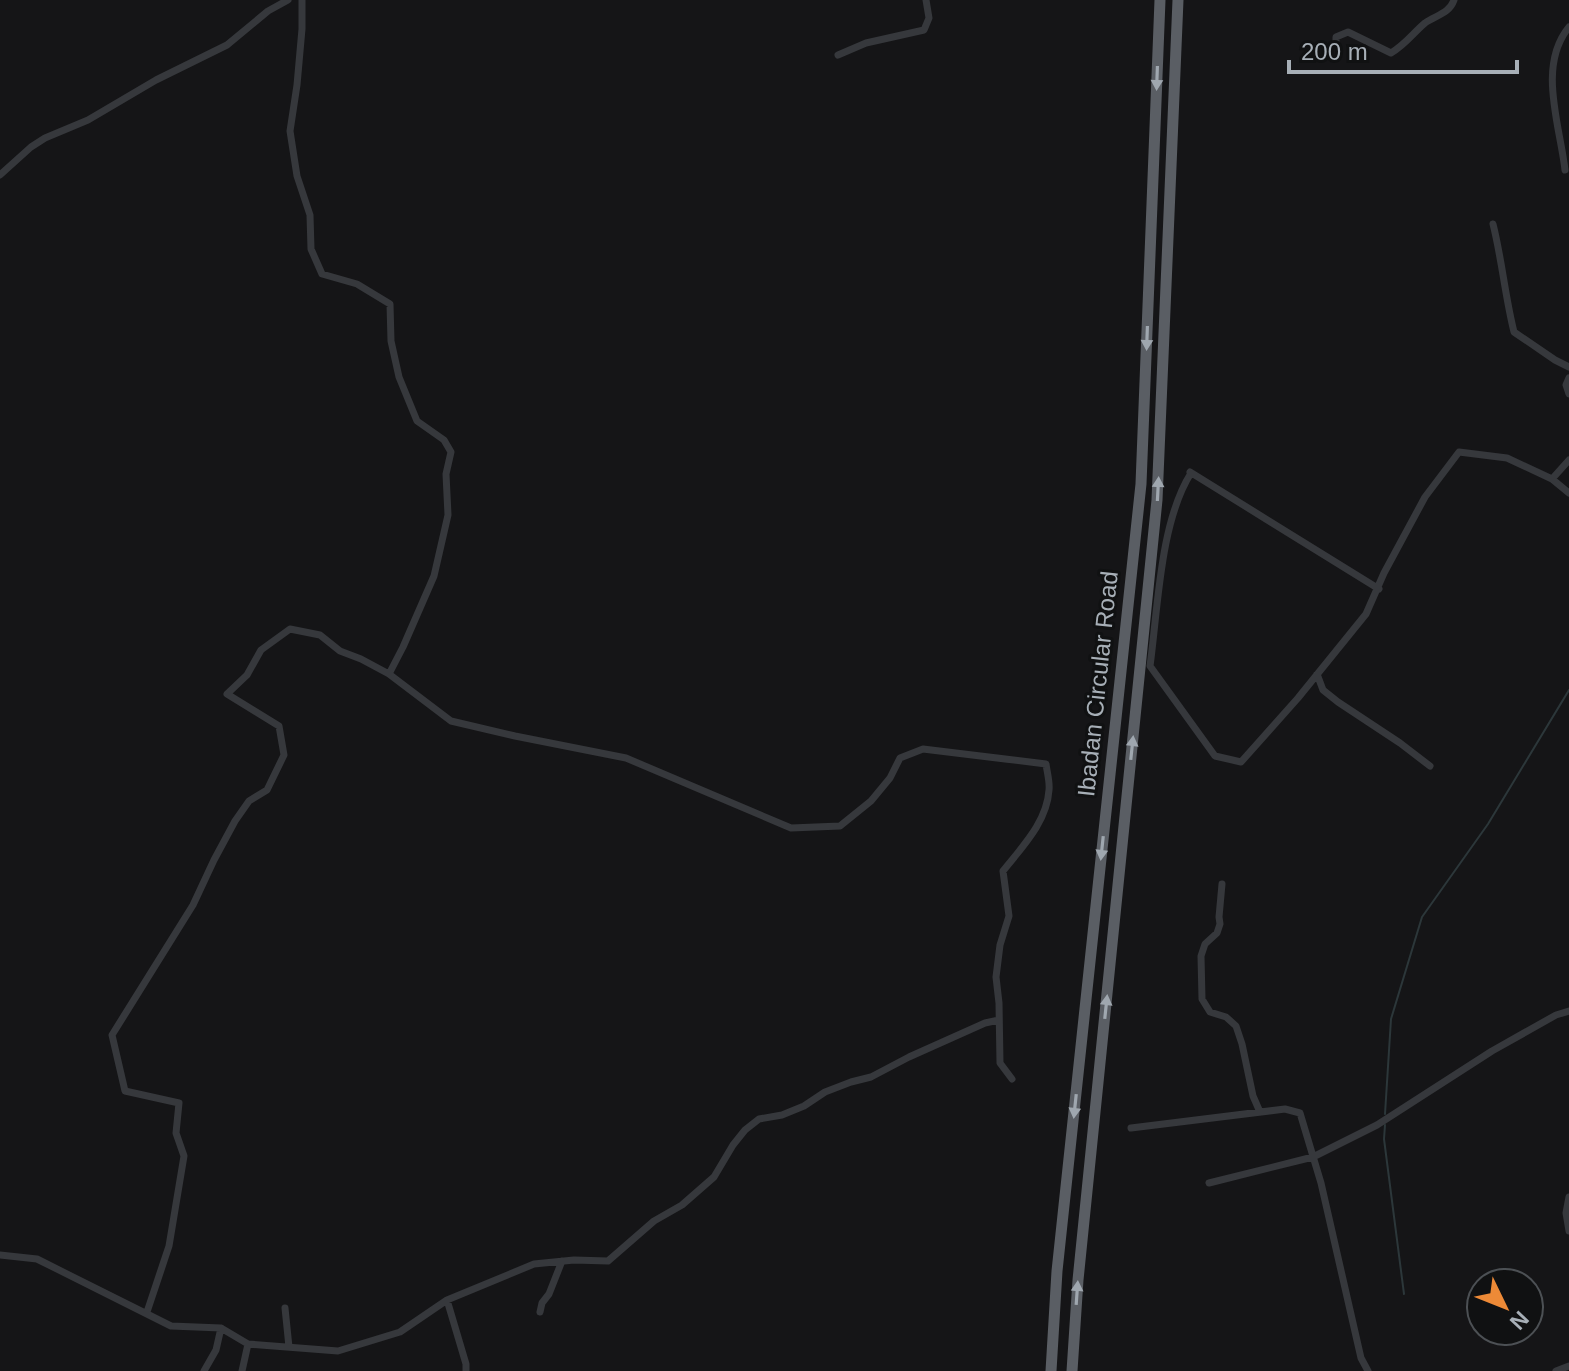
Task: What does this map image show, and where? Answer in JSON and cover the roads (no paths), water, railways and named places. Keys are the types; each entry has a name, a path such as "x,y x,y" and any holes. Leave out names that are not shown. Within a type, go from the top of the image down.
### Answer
{"highway":[{"name":"Ibadan Circular Road","path":"1051,1371 1057,1271 1141,484 1160,0"},
{"name":"Ibadan Circular Road","path":"1072,1371 1078,1280 1157,500 1178,0"}],"street":[{"path":"0,175 38,143 88,120 156,80 227,45 268,11 288,0"},
{"path":"302,0 297,85 290,131 297,176 310,215 311,249 322,274 357,284 390,304 391,341 399,377 417,421 444,440 451,452 446,474 448,515 434,576 389,674"},
{"path":"838,55 866,43 924,30 929,18 926,0"},
{"path":"1336,43 1336,37 1348,32 1391,53 1405,45 1426,23 1452,7 1454,0"},
{"path":"1565,170 1553,84 1554,57 1569,27"},
{"path":"1493,224 1514,332 1569,367"},
{"path":"1569,378 1566,385 1569,394"},
{"path":"1379,589 1190,473 1172,516 1150,666 1215,756 1241,762 1366,614 1379,589 1384,573 1425,497 1459,452 1507,458 1552,479 1569,493"},
{"path":"1552,479 1569,460"},
{"path":"147,1312 169,1246 184,1156 176,1133 179,1103 125,1091 112,1035 193,905 235,821 249,801 267,790 284,755 279,726 227,694 247,675 261,650 290,629 320,635 340,651 389,674 451,721 626,758 791,828 840,826 871,801 890,778 900,758 923,749 1046,764 1049,788 1045,809 1033,834 1003,871 1009,916 1000,945 996,977 1000,1063 1012,1079"},
{"path":"1317,674 1323,690 1430,766"},
{"path":"1222,884 1220,924 1217,933 1205,944 1201,956 1202,999 1210,1012 1226,1017 1236,1026 1253,1096 1260,1112"},
{"path":"1209,1183 1313,1157 1377,1125 1492,1051 1556,1015 1569,1011"},
{"path":"0,1255 37,1259 171,1326 221,1328 248,1344 338,1351 400,1332 447,1300 534,1264 608,1261 654,1221 682,1205 714,1177 733,1145 759,1119 782,1115 804,1106 825,1092 871,1077 985,1023 999,1020"},
{"path":"1131,1128 1285,1109 1300,1113 1321,1183 1361,1358 1368,1371"},
{"path":"1569,1197 1566,1213 1569,1231"},
{"path":"540,1312 562,1261"},
{"path":"447,1300 466,1371"},
{"path":"285,1308 289,1347"},
{"path":"204,1371 216,1350 221,1328"},
{"path":"242,1371 248,1344"},
{"path":"1556,1371 1569,1366"}],"waterway":[{"path":"1385,1114 1391,1019 1422,917 1488,824 1569,690"},
{"path":"1385,1125 1384,1139 1404,1294"}]}
